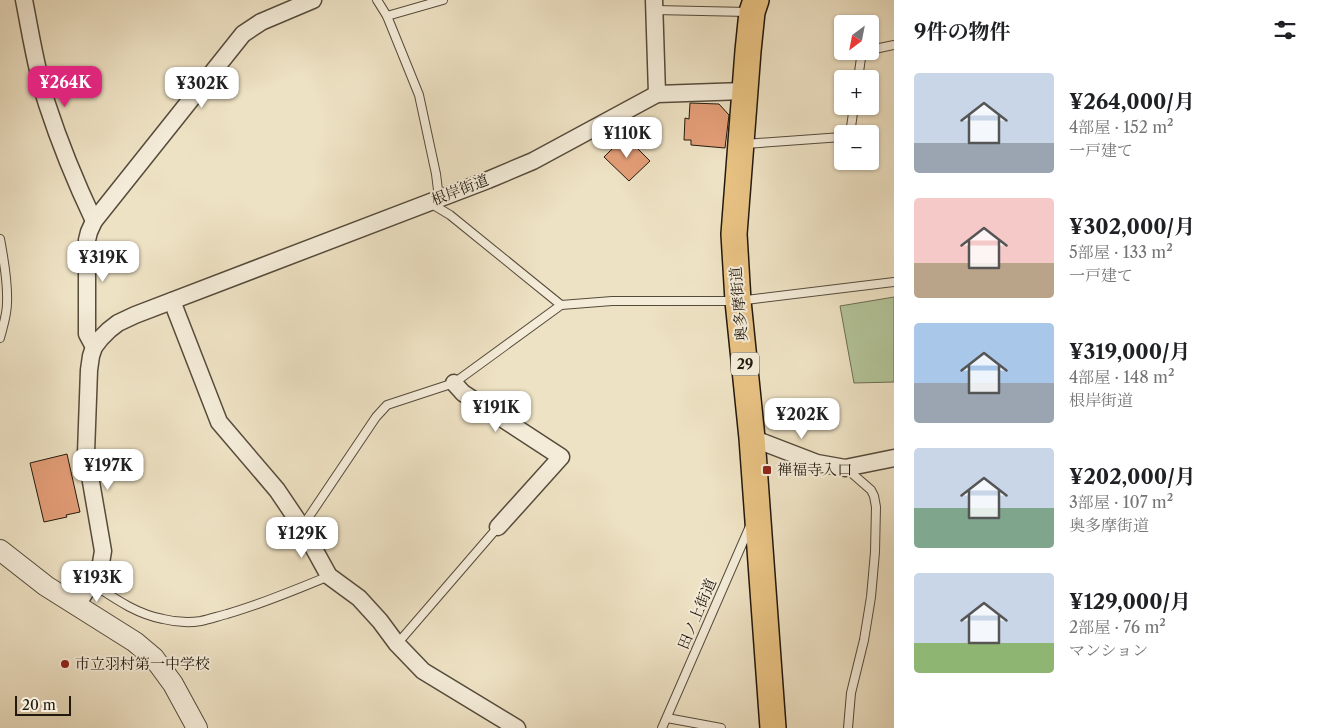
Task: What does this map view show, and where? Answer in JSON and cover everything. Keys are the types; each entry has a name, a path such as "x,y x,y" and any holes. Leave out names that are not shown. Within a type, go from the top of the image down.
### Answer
{"main road":[{"name":"奥多摩街道","path":"754,6 744,91 734,234 738,301 752,438 773,728"}],"street":[{"path":"24,0 37,68 47,104 75,182 94,221"},
{"path":"77,606 102,563 103,551 86,453 89,370 94,346 87,334 87,240 89,232 94,221 243,34 261,22 313,0"},
{"path":"654,5 657,94"},
{"name":"根岸街道","path":"94,346 118,323 135,315 533,161 657,94 744,91"},
{"path":"172,301 219,422 277,490 302,527 328,576 359,598 380,621 397,644 423,671 517,728"},
{"path":"454,383 463,393 561,457 498,527"},
{"path":"752,438 818,463 845,468 894,458"},
{"path":"1,551 46,586 135,642 154,658 173,684 197,728"}],"lane":[{"path":"377,0 387,16 419,95 436,174 434,200 561,305"},
{"path":"387,16 443,0"},
{"path":"654,5 754,6"},
{"path":"879,48 894,45"},
{"path":"740,144 834,138"},
{"path":"0,240 7,302 0,338"},
{"path":"302,527 376,417 387,405 454,383 561,305 612,301 738,301 894,282"},
{"path":"845,468 871,490 876,507 871,597 864,640 851,693 848,728"},
{"name":"田ノ上街道","path":"662,728 757,511"},
{"path":"397,644 498,527"},
{"path":"91,583 122,604 138,611 162,619 190,622 201,621 251,607 328,576"},
{"path":"667,718 721,728"}],"green space":[{"path":"894,297 894,382 854,383 840,306"}],"building":[{"path":"690,103 719,104 729,115 725,148 691,145 691,140 684,140 685,118 689,119"},
{"path":"625,136 650,161 629,181 604,157"},
{"path":"67,454 80,512 44,522 30,463"}],"place":[{"name":"禅福寺入口","path":"767,470"},
{"name":"市立羽村第一中学校","path":"65,664"}]}
